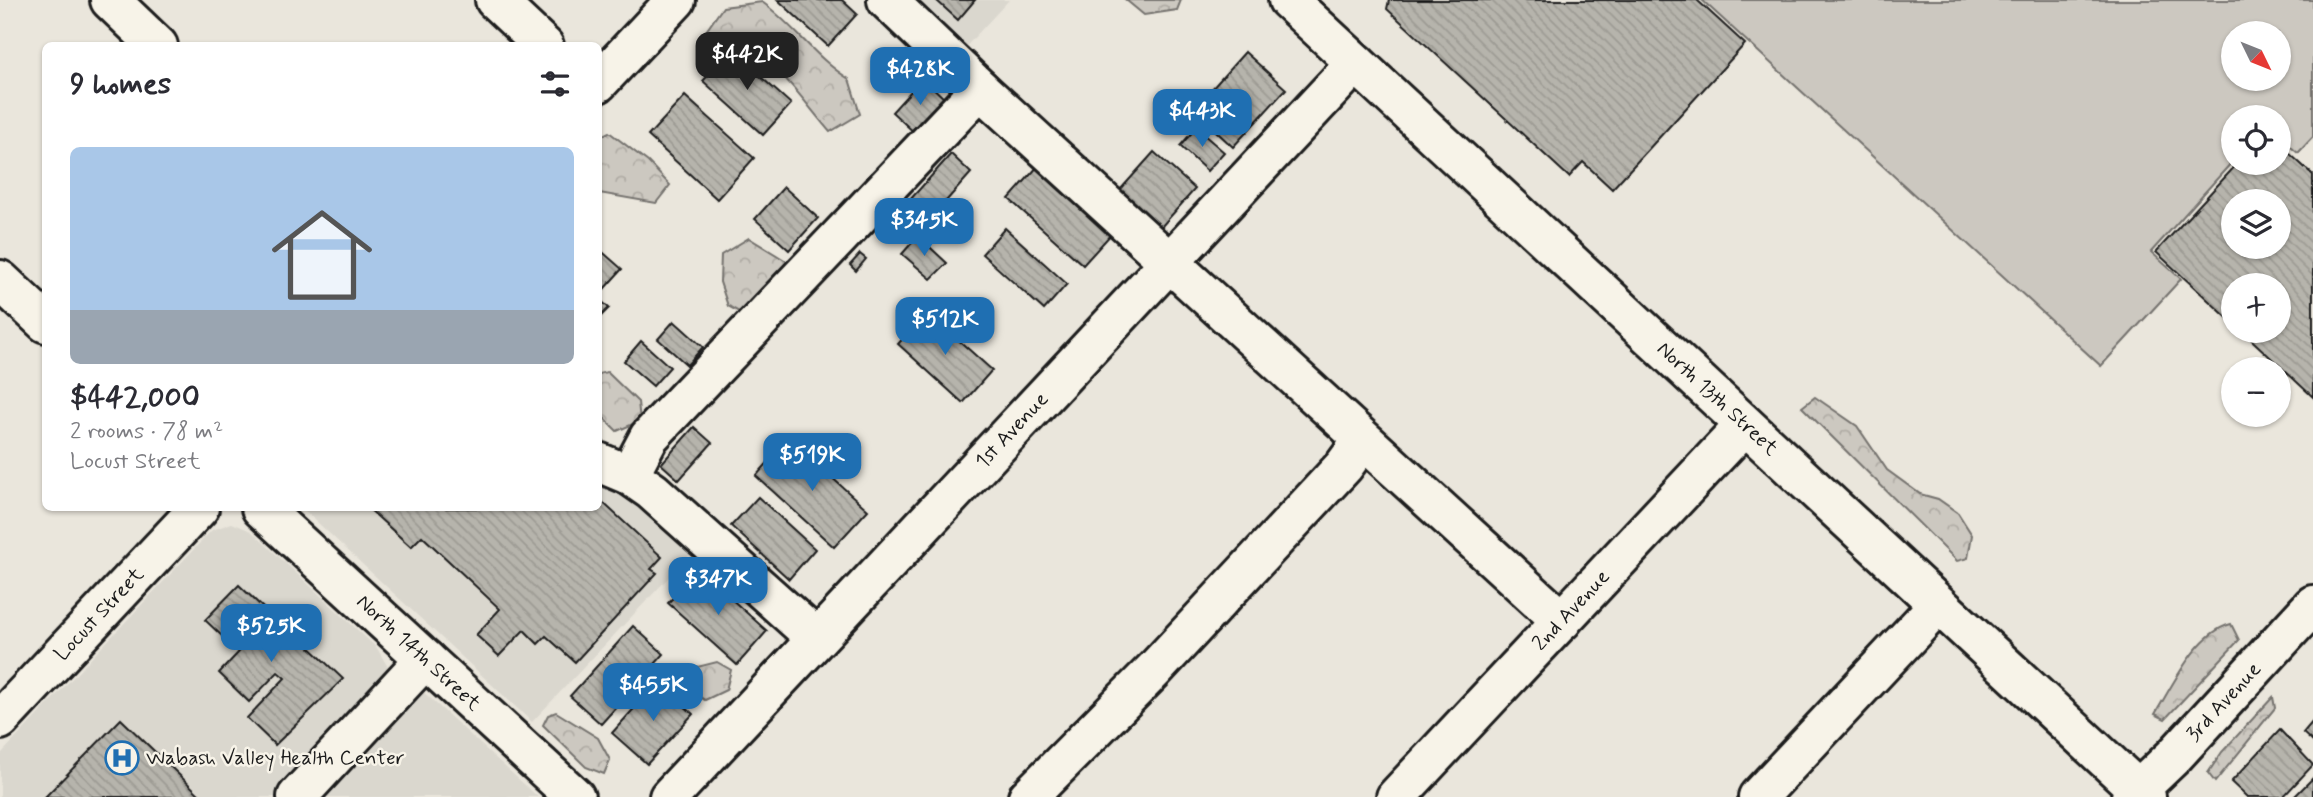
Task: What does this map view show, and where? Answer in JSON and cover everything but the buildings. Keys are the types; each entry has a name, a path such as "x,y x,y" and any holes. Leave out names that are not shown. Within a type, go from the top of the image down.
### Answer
{"street":[{"path":"110,0 154,42"},
{"path":"495,0 540,42"},
{"path":"602,79 676,0"},
{"path":"887,0 980,89 1562,621"},
{"name":"North 13th Street","path":"1288,0 2139,795"},
{"name":"1st Avenue","path":"669,797 1356,63"},
{"path":"816,638 652,491 614,468 649,437 980,89"},
{"path":"0,280 42,319"},
{"name":"2nd Avenue","path":"1396,797 1745,425"},
{"path":"1028,797 1156,670 1344,466 1363,440"},
{"name":"Locust Street","path":"0,720 196,511"},
{"name":"North 14th Street","path":"264,511 575,797"},
{"path":"1758,797 1938,605"},
{"name":"3rd Avenue","path":"2139,795 2313,605"},
{"path":"297,797 425,659"}],"shaded area":[{"path":"902,0 1009,0 959,54"},
{"path":"602,470 702,542 532,722 305,511 602,511"},
{"path":"232,523 251,531 377,648 390,671 285,797 0,797 0,755 212,530"},
{"path":"419,688 538,797 309,797"}],"green space":[{"path":"1126,0 1181,0 1177,10 1144,15"},
{"path":"1702,0 2313,0 2313,137 2298,153 2291,147 2291,105 2221,105 2221,174 2151,252 2181,279 2101,366"},
{"path":"762,2 826,62 849,79 860,114 830,132 791,85 761,55 726,35 706,31 723,7"},
{"path":"609,132 648,162 670,185 656,203 602,194 602,136"},
{"path":"749,238 791,264 750,318 728,306 720,282 721,255"},
{"path":"607,372 638,402 640,421 617,431 602,416 602,373"},
{"path":"1815,397 1857,426 1887,470 1920,494 1938,499 1958,513 1972,535 1968,558 1957,561 1802,407"},
{"path":"2231,624 2239,640 2165,719 2155,714 2196,649 2218,629"},
{"path":"717,662 731,670 726,690 705,700 684,687 693,668"},
{"path":"2273,697 2275,708 2215,782 2208,773 2222,752"},
{"path":"556,712 598,738 610,760 604,774 586,767 543,725 548,715"}],"place":[{"name":"Wabash Valley Health Center","path":"122,758"}]}
